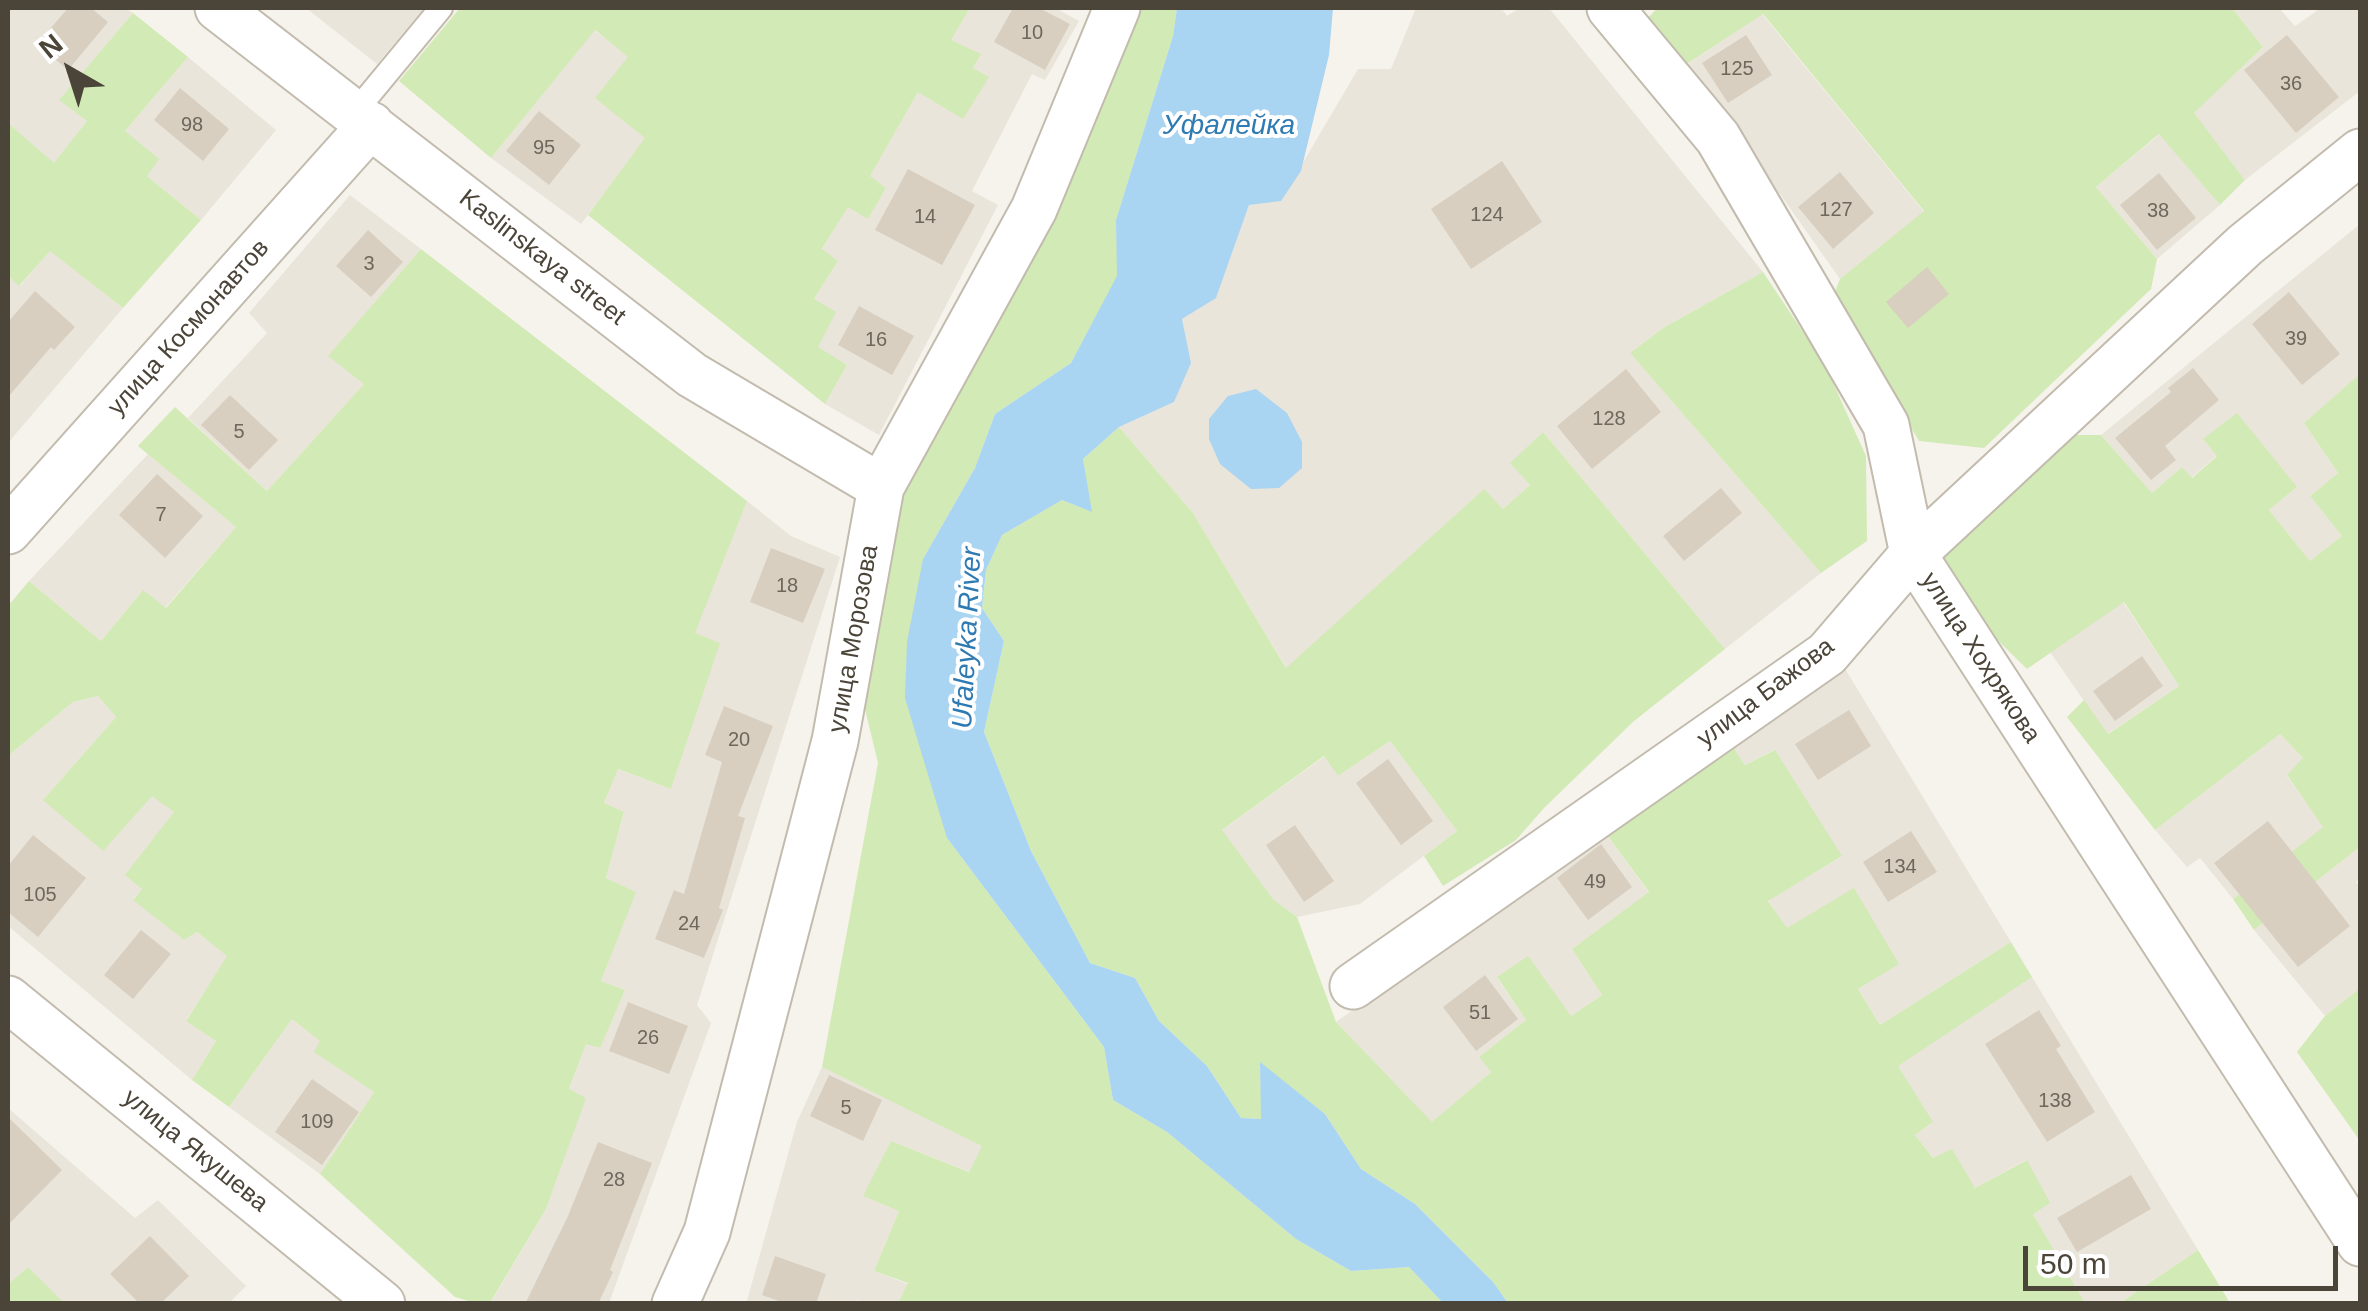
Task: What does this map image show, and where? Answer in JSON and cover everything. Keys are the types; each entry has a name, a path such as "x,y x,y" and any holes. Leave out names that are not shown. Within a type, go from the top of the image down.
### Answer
{"street":[{"name":"Kaslinskaya street","path":"218,8 692,375 882,487"},
{"name":"улица Морозова","path":"675,1304 707,1232 835,741 882,487 1034,210 1117,8"},
{"name":"улица Хохрякова","path":"1610,8 1718,138 1886,425 1912,554 2360,1243"},
{"name":"улица Космонавтов","path":"8,532 363,119"},
{"name":"улица Бажова","path":"1353,986 1827,654 1912,554 2245,244 2360,152"},
{"name":"улица Якушева","path":"8,999 382,1304"}],"lane":[{"path":"363,119 441,8"}],"shaded area":[{"path":"8,8 125,8 133,13 60,99 87,121 54,164 8,123"},
{"path":"306,8 424,8 377,64"},
{"path":"970,8 1055,8 1079,21 1045,80 1032,74 972,191 998,205 879,435 825,404 847,365 818,348 814,299 838,261 822,250 848,206 868,218 886,188 869,177 918,92 988,77 973,68 980,54 950,40"},
{"path":"1416,8 1501,8 1507,16 1520,8 1549,8 1763,272 1663,328 1630,353 1821,573 1725,649 1543,432 1511,463 1530,485 1503,509 1483,490 1287,669 1193,513 1119,427 1174,402 1190,363 1182,319 1216,297 1249,205 1281,200 1358,69 1391,69"},
{"path":"2232,8 2279,8 2295,26 2321,8 2360,8 2360,91 2245,180 2193,113 2263,47"},
{"path":"1762,14 1924,212 1840,279 1688,64"},
{"path":"594,30 629,57 646,138 581,224 491,158"},
{"path":"188,57 276,130 201,220 146,175 125,131"},
{"path":"2160,134 2220,205 2157,259 2096,187"},
{"path":"350,195 421,249 329,356 365,383 267,491 188,418 267,333 249,313"},
{"path":"2360,224 2360,375 2304,423 2338,473 2310,496 2342,536 2310,561 2269,510 2297,487 2203,439 2217,455 2191,478 2182,467 2152,493 2101,435"},
{"path":"50,250 123,308 8,443 8,276 20,286"},
{"path":"148,454 236,527 165,608 142,591 101,641 29,581"},
{"path":"747,501 791,536 840,557 697,1005 711,1023 609,1303 490,1304 546,1209 585,1098 569,1090 586,1043 599,1048 625,990 601,981 635,892 606,878 624,813 604,804 617,769 671,789 719,643 694,633"},
{"path":"2123,602 2179,686 2107,734 2050,652"},
{"path":"1844,667 2011,942 1880,1025 1858,989 1899,963 1786,928 1768,900 1841,857 1774,750 1745,765 1728,739"},
{"path":"98,696 116,717 43,800 153,795 174,812 142,889 133,899 184,940 197,932 228,956 186,1020 216,1041 192,1080 8,926 8,756 73,702"},
{"path":"2280,734 2304,759 2287,776 2324,827 2233,899 2200,858 2187,867 2155,830"},
{"path":"1390,741 1457,831 1360,904 1297,917 1273,899 1221,831 1325,756 1338,776"},
{"path":"1604,831 1649,893 1572,949 1602,995 1571,1016 1497,978 1526,1020 1480,1057 1491,1072 1432,1123 1336,1022"},
{"path":"2360,847 2360,878 2356,882 2360,888 2360,988 2325,1016 2254,930"},
{"path":"2032,977 2198,1250 2120,1303 2085,1303 2033,1214 2026,1160 1975,1188 1934,1159 1915,1135 1932,1123 1897,1065"},
{"path":"292,1019 321,1041 315,1052 374,1092 320,1174 229,1107"},
{"path":"822,1067 983,1145 970,1172 891,1141 864,1196 899,1211 874,1271 908,1284 898,1303 857,1300 855,1304 746,1304 797,1122"},
{"path":"8,1108 135,1218 158,1200 246,1286 229,1303 64,1304 28,1267 8,1284"}],"green space":[{"path":"460,8 970,8 951,40 981,54 973,68 989,77 963,119 918,92 870,176 886,188 868,219 848,207 822,249 838,261 814,299 836,312 818,347 847,365 825,404 588,215 645,138 595,98 628,57 595,30 491,158 399,81"},
{"path":"1131,8 1177,8 1173,36 1116,220 1118,276 1071,363 995,414 975,468 923,559 947,838 1104,1047 1113,1100 1167,1132 1296,1239 1351,1271 1409,1267 1443,1303 898,1303 908,1283 874,1271 899,1211 863,1196 891,1141 969,1172 982,1146 822,1067 878,763 864,705 894,495"},
{"path":"1657,8 2232,8 2263,47 2194,113 2245,180 2220,205 2159,134 2096,187 2157,259 2151,289 1984,448 1919,441 1833,297 1840,279 1924,211 1763,14 1687,64 1648,18"},
{"path":"133,13 188,57 125,131 159,159 147,176 201,220 123,308 50,251 19,286 8,276 8,123 54,163 87,121 59,100"},
{"path":"421,249 747,501 695,633 720,643 671,789 618,769 604,803 624,812 606,878 636,892 601,981 625,990 600,1048 586,1044 569,1089 586,1098 546,1209 490,1303 455,1297 320,1174 374,1092 314,1052 320,1041 292,1019 229,1107 192,1080 216,1041 186,1021 227,956 197,932 184,940 133,900 142,889 125,875 174,812 152,796 103,851 43,800 116,717 98,696 73,702 8,756 8,606 29,581 101,641 143,590 166,608 236,527 138,446 175,407 267,491 364,384 328,356"},
{"path":"1763,272 1825,365 1866,456 1867,541 1821,573 1630,353 1663,328"},
{"path":"2360,374 2360,847 2254,930 2233,899 2323,827 2287,775 2303,758 2280,734 2155,830 2067,717 2084,700 2108,734 2179,686 2124,602 2027,669 1975,618 1942,555 2073,435 2101,435 2152,493 2182,467 2192,478 2217,456 2203,439 2237,413 2297,487 2269,510 2310,561 2342,536 2310,496 2338,473 2304,423"},
{"path":"1119,427 1193,513 1286,668 1484,489 1503,509 1530,485 1510,463 1543,432 1725,649 1634,721 1516,840 1443,886 1424,856 1457,831 1390,741 1338,776 1324,756 1222,830 1273,899 1297,917 1336,1022 1432,1122 1491,1072 1479,1057 1526,1020 1497,977 1528,956 1571,1016 1602,995 1572,949 1649,892 1604,831 1728,739 1745,765 1775,750 1842,856 1768,901 1787,928 1854,888 1899,964 1858,989 1880,1025 2011,942 2032,977 1898,1066 1933,1122 1915,1135 1933,1158 1952,1149 1975,1188 2027,1160 2050,1203 2033,1214 2085,1303 1508,1303 1493,1282 1415,1204 1361,1169 1325,1114 1260,1063 1262,1119 1241,1118 1207,1066 1159,1021 1135,978 1090,963 1031,851 984,732 1004,641 982,608 986,570 1002,535 1062,500 1090,511 1083,459"},
{"path":"2360,988 2360,1141 2297,1052 2325,1016"},
{"path":"2198,1250 2230,1303 2120,1303"},
{"path":"28,1267 64,1303 8,1303 8,1284"}],"water":[{"name":"Уфалейка","path":"1177,8 1333,8 1329,55 1301,171 1281,201 1249,205 1216,298 1182,319 1191,363 1174,402 1119,427 1083,459 1092,512 1062,500 1002,535 986,570 982,608 1004,641 984,732 1031,851 1090,963 1135,978 1159,1021 1207,1066 1241,1118 1261,1119 1260,1062 1325,1114 1361,1169 1415,1204 1493,1282 1508,1303 1443,1303 1409,1267 1351,1271 1296,1239 1167,1132 1113,1100 1104,1047 947,838 905,698 907,642 923,559 975,468 995,414 1071,363 1117,276 1116,220 1173,36"},
{"path":"1256,389 1287,413 1302,442 1302,468 1279,488 1251,489 1220,464 1209,439 1209,419 1228,396"}],"building":[{"path":"68,8 91,8 108,22 68,70 37,44"},
{"path":"1013,8 1039,8 1070,24 1045,70 994,42"},
{"path":"1746,35 1772,75 1728,103 1702,63"},
{"path":"2287,35 2339,97 2296,133 2244,70"},
{"path":"180,88 229,129 203,161 154,120"},
{"path":"539,111 581,145 549,185 506,151"},
{"path":"1502,161 1542,222 1471,269 1431,209"},
{"path":"908,169 975,205 942,265 875,230"},
{"path":"1840,172 1874,213 1833,249 1798,207"},
{"path":"2159,173 2196,218 2157,250 2120,205"},
{"path":"368,230 403,262 371,297 336,266"},
{"path":"1927,267 1949,294 1908,328 1886,302"},
{"path":"35,291 75,327 54,350 51,347 8,397 8,322"},
{"path":"2289,292 2340,354 2302,385 2252,324"},
{"path":"859,306 914,336 892,375 838,345"},
{"path":"2193,368 2219,400 2165,446 2176,460 2151,480 2115,438 2171,392 2168,388"},
{"path":"1626,369 1661,412 1592,469 1557,426"},
{"path":"230,395 278,440 249,470 201,425"},
{"path":"157,474 203,516 165,558 119,515"},
{"path":"1721,488 1742,513 1684,561 1663,536"},
{"path":"771,548 825,569 803,623 750,602"},
{"path":"2142,656 2163,686 2115,721 2093,691"},
{"path":"724,706 773,726 738,816 745,818 719,908 723,910 704,958 655,939 674,890 684,894 722,762 705,755"},
{"path":"1849,710 1871,746 1818,780 1795,744"},
{"path":"1388,759 1433,821 1401,845 1356,783"},
{"path":"2268,821 2350,926 2298,967 2214,863"},
{"path":"1295,825 1334,881 1304,902 1266,845"},
{"path":"1911,831 1937,872 1888,902 1863,862"},
{"path":"33,835 86,878 38,937 8,912 8,866"},
{"path":"1601,844 1632,887 1588,920 1557,878"},
{"path":"141,930 171,954 133,999 104,975"},
{"path":"1485,975 1518,1019 1476,1051 1443,1007"},
{"path":"628,1002 688,1026 669,1074 609,1051"},
{"path":"2039,1010 2061,1046 2056,1049 2095,1112 2047,1142 1985,1044"},
{"path":"829,1075 882,1100 863,1141 810,1116"},
{"path":"312,1079 359,1112 322,1165 275,1132"},
{"path":"8,1117 62,1170 8,1225"},
{"path":"598,1142 652,1163 610,1270 613,1272 598,1304 525,1304 568,1216"},
{"path":"2131,1175 2151,1209 2077,1252 2057,1218"},
{"path":"150,1236 189,1276 160,1304 140,1304 110,1274"},
{"path":"775,1256 826,1274 816,1304 787,1304 762,1295"}],"water label":[{"name":"Ufaleyka River","path":"968,638"}]}
